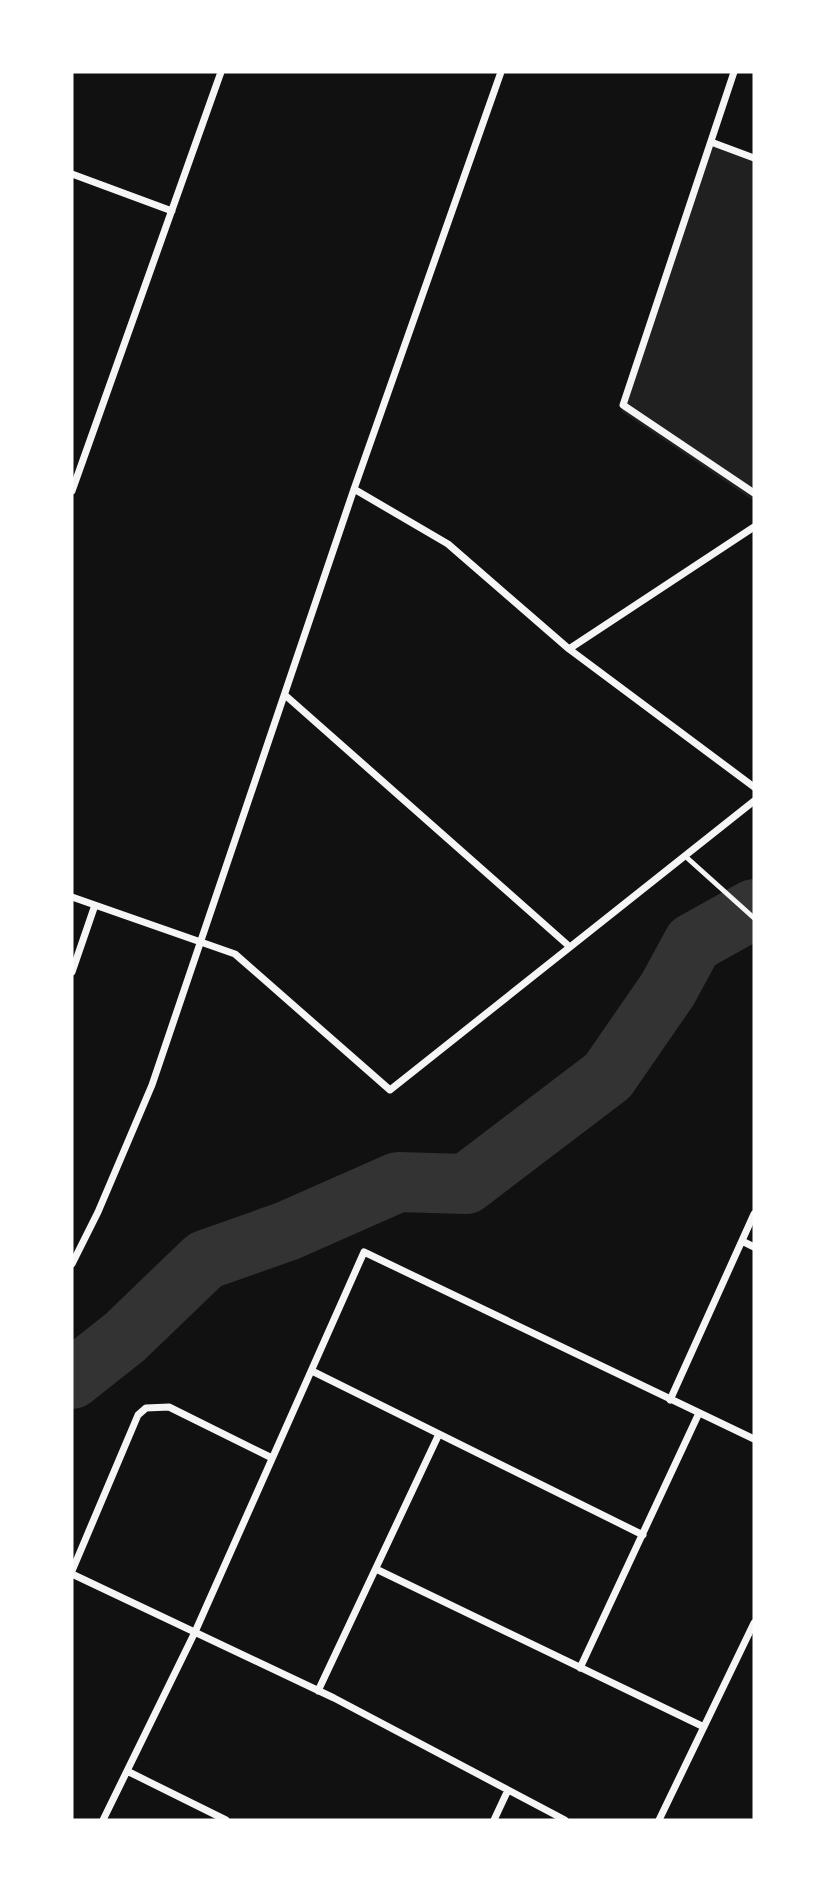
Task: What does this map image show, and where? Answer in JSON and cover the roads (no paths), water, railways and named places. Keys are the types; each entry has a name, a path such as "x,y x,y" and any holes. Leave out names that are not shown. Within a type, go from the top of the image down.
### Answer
{"street":[{"path":"72,491 221,72"},
{"path":"72,1264 98,1212 152,1085 354,489 501,72"},
{"path":"734,72 622,405 754,493"},
{"path":"710,142 754,158"},
{"path":"72,174 172,211"},
{"path":"354,489 448,544 569,649 754,788"},
{"path":"569,649 754,527"},
{"path":"285,695 570,947"},
{"path":"72,897 235,954 390,1090 754,800"},
{"path":"72,972 95,905"},
{"path":"670,1400 754,1214"},
{"path":"742,1241 754,1247"},
{"path":"103,1820 195,1632 364,1252 754,1439"},
{"path":"312,1371 643,1535"},
{"path":"272,1458 169,1407 146,1408 138,1415 72,1572 318,1691 565,1820"},
{"path":"580,1668 699,1413"},
{"path":"318,1691 439,1434"},
{"path":"376,1569 704,1727"},
{"path":"659,1820 754,1623"},
{"path":"127,1771 226,1820"},
{"path":"494,1820 508,1790"}],"lane":[{"path":"685,856 754,918"}],"waterway":[{"path":"72,1379 125,1337 205,1260 287,1231 398,1182 466,1184 608,1076 668,989 693,943 754,909"}]}
